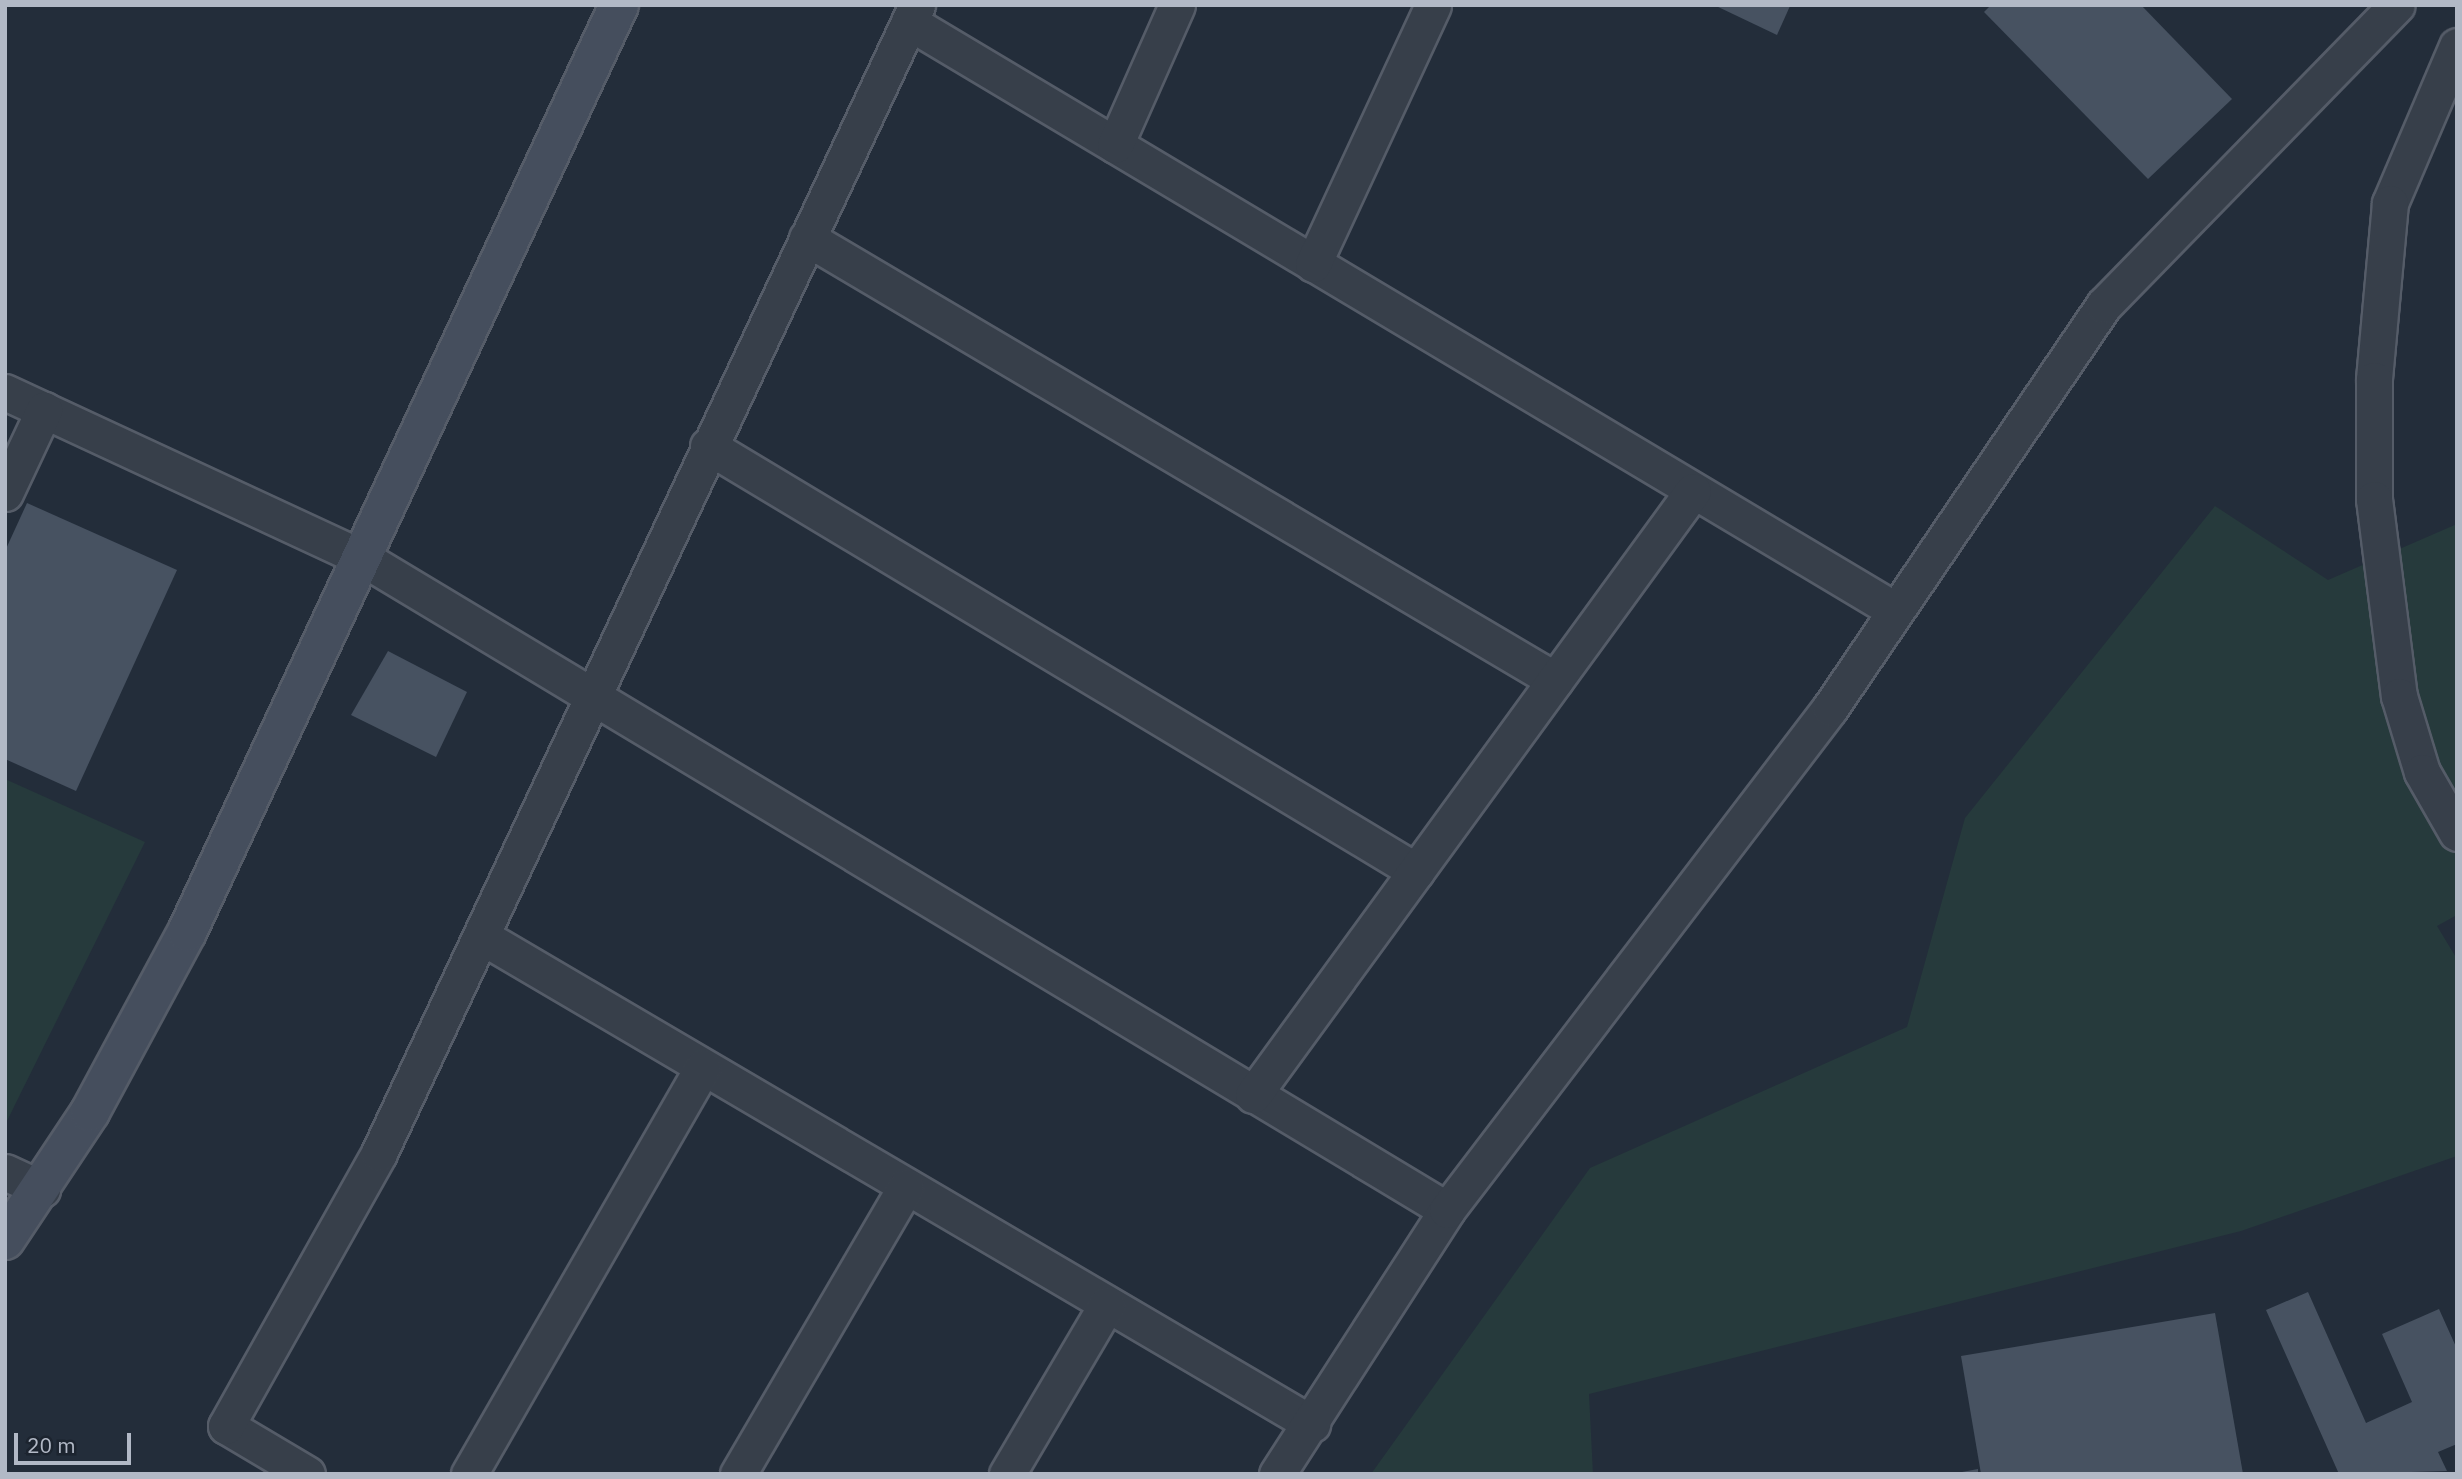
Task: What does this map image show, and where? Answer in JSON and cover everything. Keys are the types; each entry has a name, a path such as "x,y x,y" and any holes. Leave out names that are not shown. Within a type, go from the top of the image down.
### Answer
{"street":[{"path":"5,1240 42,1189 182,943 619,5"},
{"path":"1115,145 1177,5"},
{"path":"1313,264 1433,5"},
{"path":"1277,1474 1312,1424 1447,1210 1830,708 1893,610 2104,305 2397,5"},
{"path":"307,1474 226,1426 379,1153 481,936 591,691 913,14 1115,145 1893,610"},
{"path":"2457,46 2390,203 2374,380 2374,499 2399,695 2423,772 2457,833"},
{"path":"807,238 1555,680"},
{"path":"5,392 361,557 591,691 1253,1095 1447,1210"},
{"path":"5,493 44,410"},
{"path":"708,446 1416,871"},
{"path":"1253,1095 1693,491"},
{"path":"481,936 1312,1424"},
{"path":"469,1474 703,1067"},
{"path":"5,1172 42,1189"},
{"path":"738,1474 906,1186"},
{"path":"1007,1474 1107,1304"}],"green space":[{"path":"2215,506 2328,580 2457,524 2457,915 2437,926 2457,959 2457,1156 2241,1231 1589,1394 1593,1474 1371,1474 1590,1168 1907,1027 1965,818"},
{"path":"5,779 145,842 5,1125"}],"building":[{"path":"1714,5 1788,5 1790,6 1777,35"},
{"path":"1991,5 2141,5 2232,99 2148,179 1984,12"},
{"path":"27,503 177,570 76,791 5,759 5,551"},
{"path":"388,651 467,692 436,757 351,715"},
{"path":"2308,1292 2366,1423 2412,1402 2382,1334 2439,1309 2457,1349 2457,1444 2438,1452 2447,1471 2339,1474 2266,1310"},
{"path":"2215,1313 2243,1474 1981,1474 1961,1356"},
{"path":"1978,1469 1978,1474 1962,1474 1962,1472"}]}
